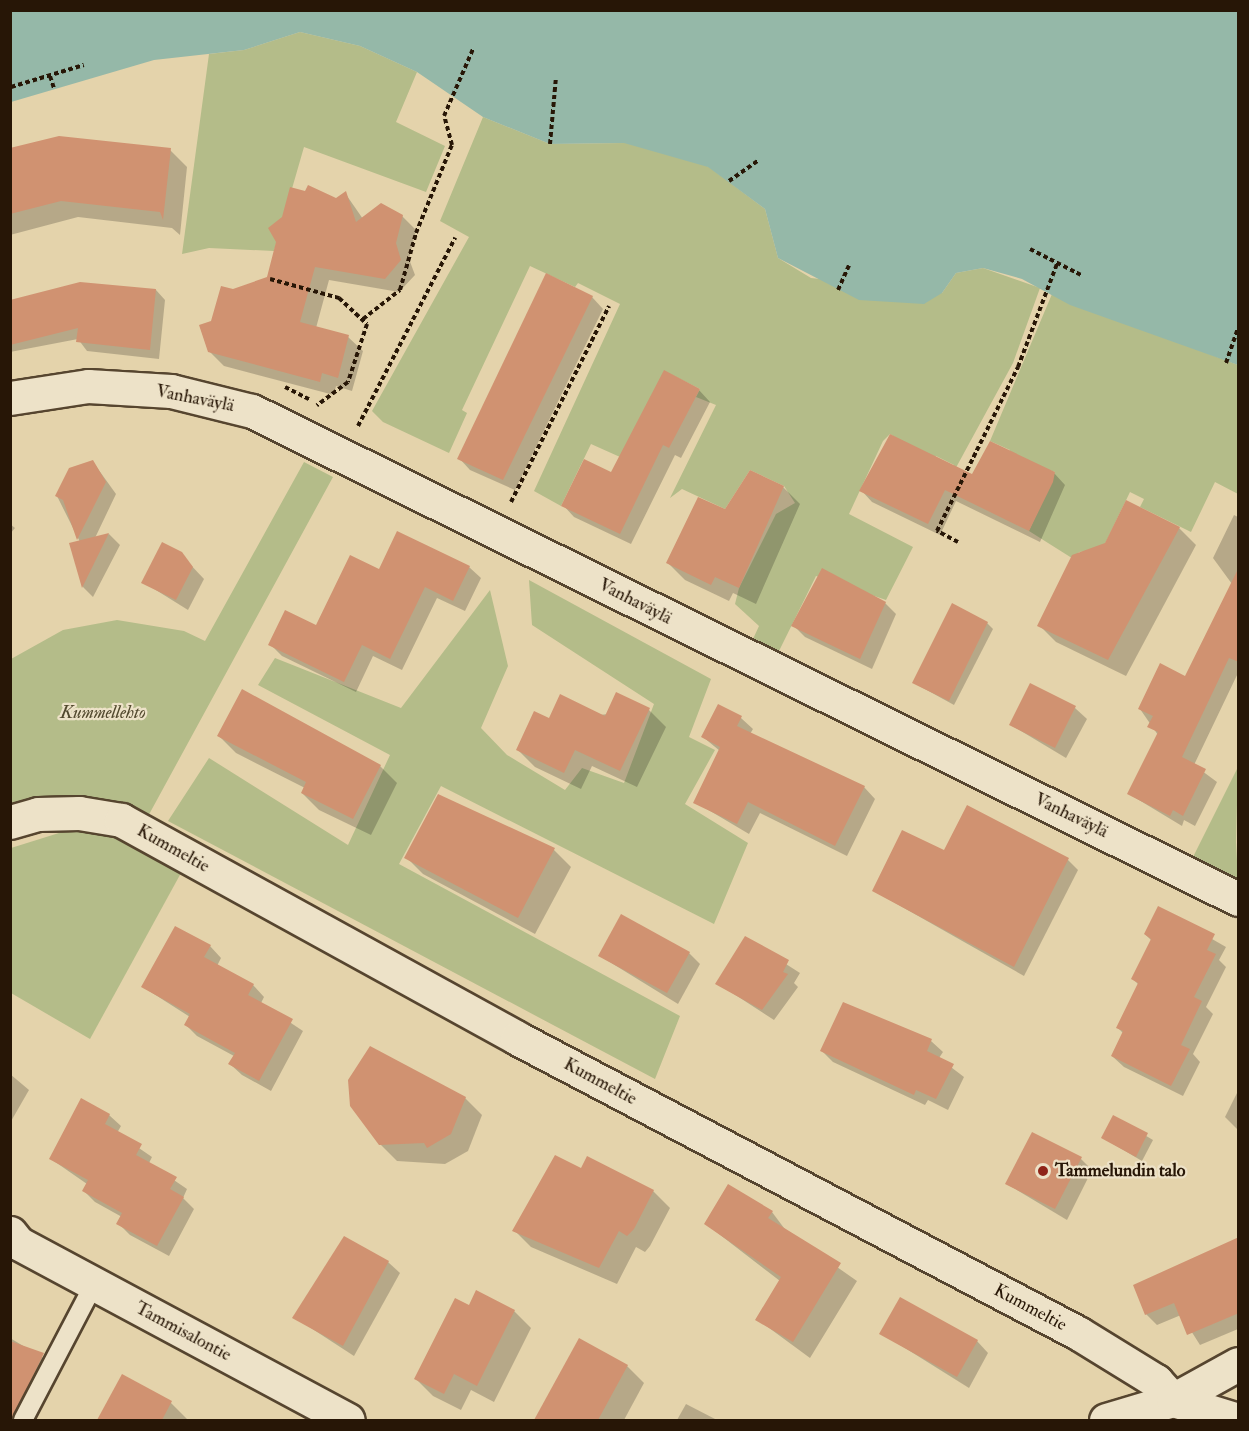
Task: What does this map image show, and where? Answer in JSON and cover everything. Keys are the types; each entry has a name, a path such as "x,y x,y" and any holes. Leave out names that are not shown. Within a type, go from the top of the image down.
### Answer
{"street":[{"name":"Vanhaväylä","path":"10,398 88,386 171,391 252,411 1239,899"},
{"name":"Kummeltie","path":"10,822 38,814 79,813 121,820 527,1043 1078,1333 1156,1381 1174,1410"},
{"name":"Tammisalontie","path":"13,1240 348,1420"},
{"path":"1174,1410 1239,1364"},
{"path":"1106,1420 1174,1410 1238,1420"}],"lane":[{"path":"22,1420 94,1284"}],"path":[{"path":"363,319 400,290 416,233 452,145 444,116 473,49"},
{"path":"11,87 84,65"},
{"path":"50,76 54,88"},
{"path":"550,144 556,76"},
{"path":"729,181 758,161"},
{"path":"343,457 455,238"},
{"path":"1030,249 1083,276"},
{"path":"958,542 937,531 1018,367 1057,264"},
{"path":"838,290 849,265"},
{"path":"270,279 339,298 367,324 348,382 316,406"},
{"path":"496,532 609,306"},
{"path":"1226,363 1239,328"}],"green space":[{"path":"300,32 360,46 417,72 396,122 445,146 426,192 304,147 274,251 209,248 182,254 209,54 244,50"},
{"path":"483,117 550,144 624,143 623,124 709,167 765,209 778,258 811,278 942,293 956,273 983,268 1040,288 1013,363 952,475 954,465 936,456 933,461 890,434 883,441 849,514 913,547 886,600 816,576 779,651 753,639 759,626 735,604 739,588 776,514 795,503 784,486 750,470 725,509 682,489 670,498 716,405 696,397 700,389 664,371 629,461 591,444 561,506 534,491 620,304 578,283 575,287 530,266 462,410 467,413 449,453 383,422 372,411 469,237 440,221"},
{"path":"1052,294 1238,365 1238,494 1215,482 1191,532 1140,507 1144,499 1130,492 1102,550 1079,552 1075,560 1029,531 1055,472 1008,456 1010,450 990,441"},
{"name":"Kummellehto","path":"304,462 333,477 146,820 11,807 11,659 63,630 117,620 184,631 205,641"},
{"path":"529,580 711,679 689,737 715,750 685,804 748,843 714,924 441,786 399,864 680,1016 655,1079 168,821 209,758 348,845 390,755 258,685 275,658 401,708 490,590 508,666 481,728 507,755 565,790 582,768 624,783 654,704 532,625"},
{"path":"1238,767 1236,842 1238,879 1193,857"},
{"path":"75,828 120,836 181,873 90,1039 11,993 11,848"}],"shaded area":[{"path":"10,11 1238,11 1238,365 1070,305 1022,279 983,268 956,273 942,293 924,304 859,300 778,258 765,209 708,167 624,143 550,144 483,117 417,72 360,46 300,32 244,50 154,60 11,102"}],"building":[{"path":"59,136 171,148 163,220 160,212 61,201 10,214 10,148"},
{"path":"308,185 336,198 346,191 356,222 381,203 403,215 396,243 401,260 385,279 315,267 300,322 349,335 338,378 322,373 320,382 208,352 199,325 211,321 221,286 233,289 267,277 276,242 268,228 282,217 290,187 305,191"},
{"path":"546,273 593,296 503,480 457,459"},
{"path":"80,282 156,289 150,350 76,342 78,328 10,345 10,300"},
{"path":"664,370 700,389 669,448 663,445 620,534 561,506 584,459 611,472"},
{"path":"890,434 972,474 990,441 1055,472 1053,482 1029,531 945,490 928,524 859,491"},
{"path":"93,460 106,482 77,540 63,500 55,496 69,468"},
{"path":"750,470 784,486 739,588 715,577 711,585 666,563 698,497 725,509"},
{"path":"1126,500 1180,527 1108,660 1037,626 1072,555 1105,543"},
{"path":"397,531 470,566 453,601 425,587 390,659 362,645 344,682 268,645 285,610 316,625 350,555 379,569"},
{"path":"109,533 82,588 69,543"},
{"path":"162,542 182,552 193,567 176,600 141,583"},
{"path":"1239,567 1239,662 1229,658 1182,757 1206,769 1183,816 1173,810 1170,816 1127,794 1158,732 1147,727 1153,716 1138,709 1160,663 1185,676"},
{"path":"822,568 886,602 860,659 791,626"},
{"path":"952,603 988,622 949,701 912,683"},
{"path":"1030,683 1076,706 1055,748 1009,725"},
{"path":"242,689 381,765 353,819 301,793 306,782 217,736"},
{"path":"616,692 650,708 620,771 575,750 564,773 516,750 534,711 549,718 560,694 605,716"},
{"path":"718,704 742,716 737,726 865,786 835,846 748,802 737,824 693,803 720,747 701,737"},
{"path":"438,794 555,848 518,918 404,858"},
{"path":"967,805 1069,858 1014,967 872,891 902,830 944,850"},
{"path":"1158,906 1215,934 1207,950 1216,954 1194,997 1202,1001 1181,1045 1190,1049 1171,1086 1111,1056 1123,1031 1116,1028 1138,983 1131,979 1151,939 1144,934"},
{"path":"621,914 690,952 667,993 598,956"},
{"path":"175,926 211,945 204,957 254,984 248,995 293,1019 259,1081 228,1064 235,1053 184,1025 190,1014 141,987"},
{"path":"745,936 789,960 783,972 788,974 762,1010 715,984"},
{"path":"843,1002 932,1039 927,1051 954,1064 936,1099 916,1090 914,1095 820,1051"},
{"path":"370,1046 466,1097 451,1134 427,1148 424,1143 379,1145 350,1106 348,1080"},
{"path":"81,1098 110,1114 105,1124 142,1144 136,1155 177,1177 170,1189 184,1197 157,1246 116,1224 122,1213 82,1191 88,1180 49,1159"},
{"path":"1113,1115 1148,1133 1136,1157 1101,1138"},
{"name":"Tammelundin talo","path":"1032,1132 1082,1157 1055,1209 1005,1184"},
{"path":"555,1155 581,1168 587,1156 654,1190 634,1229 627,1236 619,1231 599,1268 512,1231"},
{"path":"728,1184 773,1211 768,1218 841,1263 793,1342 755,1320 781,1277 704,1224"},
{"path":"344,1236 389,1261 343,1346 292,1318"},
{"path":"1239,1237 1239,1313 1187,1335 1174,1303 1145,1315 1133,1285"},
{"path":"476,1290 515,1310 477,1386 454,1374 444,1394 414,1379 455,1298 469,1305"},
{"path":"900,1297 978,1340 957,1377 879,1334"},
{"path":"579,1338 628,1365 598,1420 534,1420"},
{"path":"10,1341 44,1353 12,1420 10,1420"},
{"path":"122,1374 172,1401 162,1420 97,1420"}],"place":[{"name":"Tammelundin talo","path":"1043,1171"}]}
